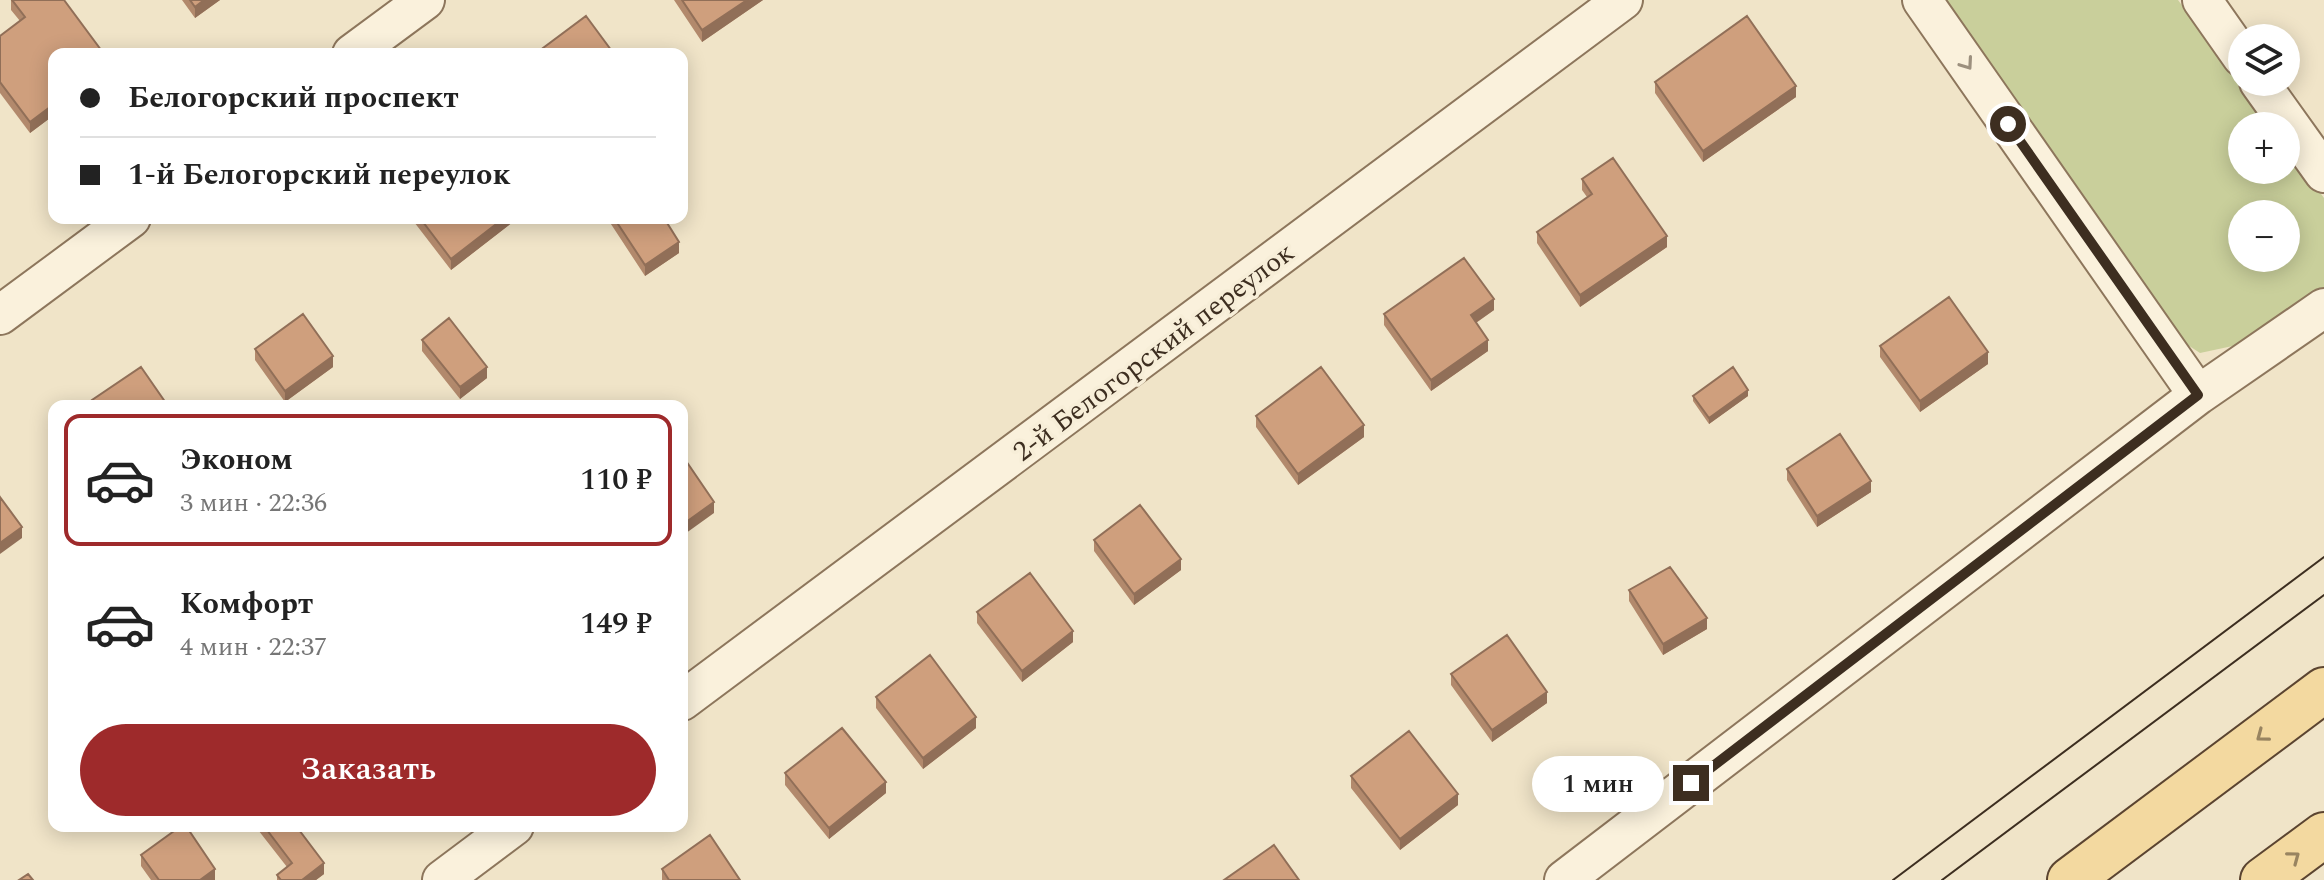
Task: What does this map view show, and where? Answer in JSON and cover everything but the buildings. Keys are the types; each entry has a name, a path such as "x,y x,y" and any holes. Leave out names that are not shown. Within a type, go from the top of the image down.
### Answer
{"main road":[{"path":"2070,880 2324,690"},
{"path":"2263,880 2324,835"}],"street":[{"path":"360,48 425,0"},
{"name":"2-й Белогорский переулок","path":"688,697 1623,0"},
{"path":"1922,0 2198,395"},
{"path":"2202,0 2228,37"},
{"path":"2269,96 2324,173"},
{"path":"0,315 123,224"},
{"path":"1564,880 2198,395 2324,308"},
{"path":"442,880 506,832"}],"green space":[{"path":"1940,0 2178,0 2228,68 2228,96 2249,96 2261,112 2228,112 2228,184 2300,184 2300,165 2324,198 2324,291 2242,344 2200,353 2171,334"}],"tram line":[{"path":"1893,880 2324,557"},
{"path":"1942,880 2324,595"}],"route":[{"path":"1691,783 2198,395 2008,124"}]}
